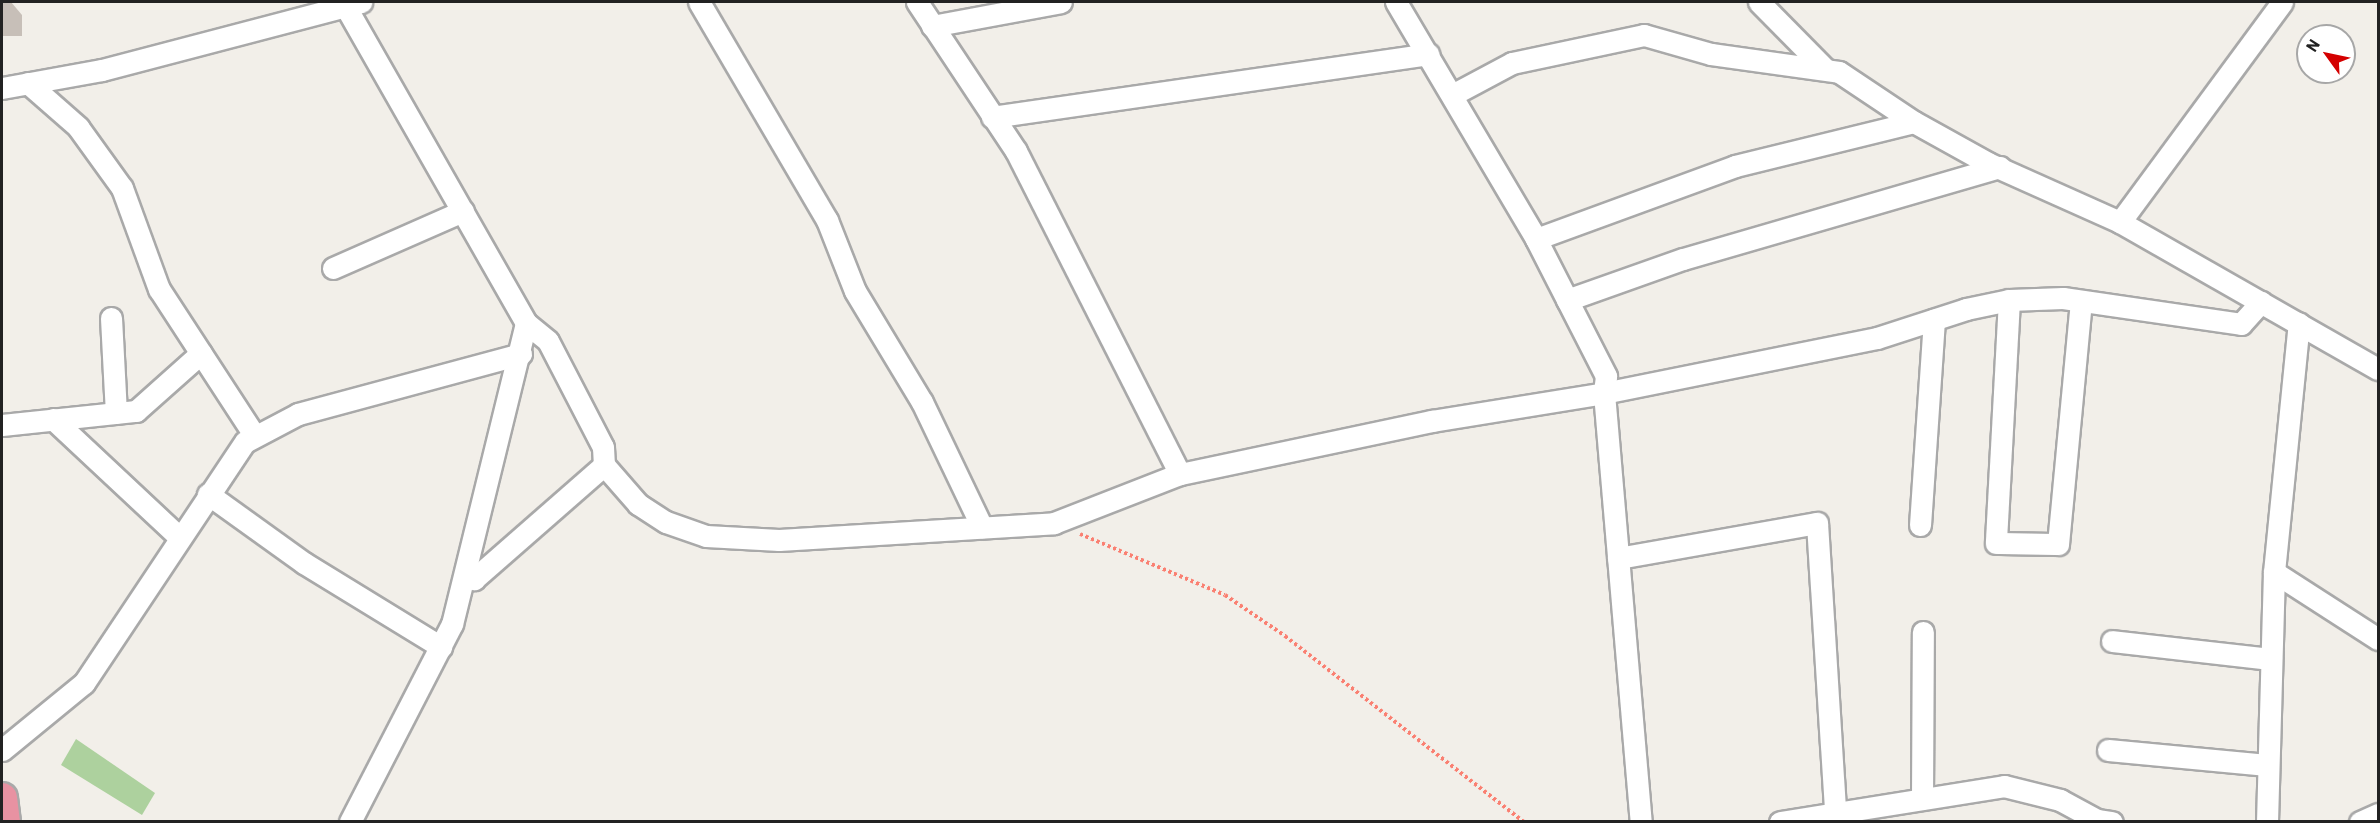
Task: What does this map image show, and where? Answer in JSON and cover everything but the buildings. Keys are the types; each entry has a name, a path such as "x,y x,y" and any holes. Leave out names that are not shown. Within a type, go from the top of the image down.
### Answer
{"highway":[{"path":"2,798 5,822"}],"street":[{"path":"699,2 827,220 855,291 922,402 982,527"},
{"path":"917,2 1016,151 1180,474"},
{"path":"932,26 1061,2"},
{"path":"1396,2 1536,239 1606,376 1604,393 1641,822"},
{"path":"1759,2 1824,68"},
{"path":"2120,222 2282,2"},
{"path":"2,88 102,70 350,3 526,323 548,341 603,447 604,465 616,483 638,504 666,522 706,536 779,540 1054,523 1180,474 1432,422 1604,393 1877,338 1934,319 2009,300 2081,300 2220,318 2241,324 2261,302"},
{"path":"1452,95 1512,63 1644,35 1711,54 1824,68 1839,72 1914,122 2000,167 2120,222 2379,369"},
{"path":"992,117 1428,54"},
{"path":"28,83 78,127 122,188 159,289 254,435"},
{"path":"1536,239 1735,166 1914,122"},
{"path":"1567,300 1683,259 2000,167"},
{"path":"333,268 463,211"},
{"path":"2009,300 1996,543 2058,544 2081,300"},
{"path":"111,318 116,413"},
{"path":"1920,525 1934,319"},
{"path":"350,822 441,647 466,576 521,354 526,323"},
{"path":"2267,822 2274,572 2299,323"},
{"path":"2,425 136,411 201,353"},
{"path":"2,750 84,683 234,454 254,435 298,414 521,354"},
{"path":"54,419 180,538"},
{"path":"466,576 474,579 604,465"},
{"path":"208,494 304,562 441,647"},
{"path":"1618,558 1817,523 1835,813"},
{"path":"2274,572 2379,639"},
{"path":"1922,799 1923,632"},
{"path":"2112,641 2271,659"},
{"path":"2108,750 2267,765"},
{"path":"1780,822 2004,786 2060,800 2097,820 2112,822"},
{"path":"2360,822 2379,814"}],"path":[{"path":"1054,523 1225,595 1285,636 1524,822"}],"green space":[{"path":"76,739 155,793 142,815 61,765"}]}
